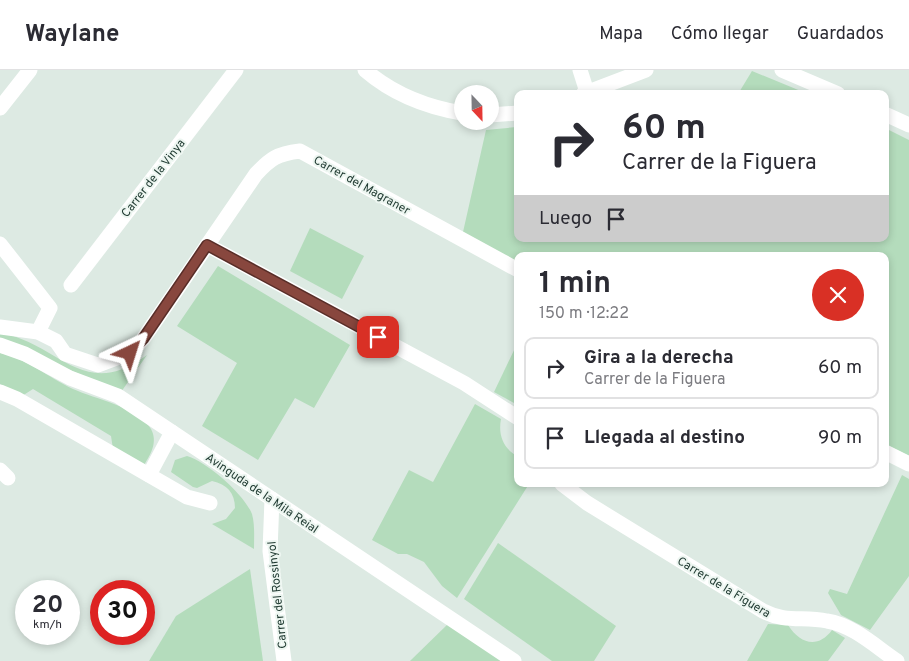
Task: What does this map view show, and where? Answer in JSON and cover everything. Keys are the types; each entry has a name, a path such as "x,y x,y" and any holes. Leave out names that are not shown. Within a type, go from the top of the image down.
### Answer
{"street":[{"path":"0,108 30,70"},
{"name":"Carrer de la Vinya","path":"71,285 236,70"},
{"path":"366,70 406,98 454,111"},
{"path":"580,70 584,90"},
{"path":"593,90 646,70"},
{"path":"789,71 829,90"},
{"path":"499,115 514,113"},
{"path":"889,116 909,125"},
{"name":"Carrer del Magraner","path":"38,332 56,341 64,354 82,362 98,365 130,353 143,339 256,174 271,158 284,153 300,151 514,268"},
{"path":"0,244 50,308 38,332 0,328"},
{"path":"207,245 464,383 514,415"},
{"name":"Avinguda de la Mila Reial","path":"0,345 25,354 70,378 118,396 514,661"},
{"path":"0,392 17,399 187,497 210,503"},
{"path":"149,475 172,432"},
{"path":"889,454 909,464"},
{"name":"Carrer de la Figuera","path":"566,487 587,503 763,611 788,620 827,620 841,625 897,661"},
{"name":"Carrer del Rossinyol","path":"272,499 270,551 284,661"}],"green space":[{"path":"752,71 798,90 740,90"},
{"path":"514,127 514,242 889,242 889,130 909,140 909,456 889,446 889,252 514,252 514,263 463,232 486,130"},
{"path":"310,228 364,256 342,299 290,271"},
{"path":"218,266 350,345 314,408 295,398 258,460 202,426 237,363 177,326"},
{"path":"0,333 20,338 88,372 105,373 125,368 147,355 121,392 0,340"},
{"path":"514,350 514,403 494,392"},
{"path":"0,353 19,359 73,389 126,409 145,421 151,429 154,443 144,465 113,449 111,436 33,389 22,396 0,384"},
{"path":"475,404 501,419 501,436 505,445 514,454 514,487 527,487 457,598 442,586 424,562 407,554 398,554 372,540 409,470 433,482"},
{"path":"187,456 195,459 224,480 248,506 253,518 254,549 212,524 226,519 235,508 234,498 226,487 212,481 197,488 193,487 171,472 175,460"},
{"path":"902,475 909,479 909,576 870,630 841,615 828,593 830,589 847,594"},
{"path":"498,543 616,626 594,661 552,661 464,599"},
{"path":"250,569 263,661 149,661 176,616"},
{"path":"450,622 501,661 410,661"},
{"path":"768,624 788,625 798,636 809,642 821,640 832,630 845,638 828,661 747,661"}],"route":[{"path":"130,353 143,339 207,245 378,337"}]}
